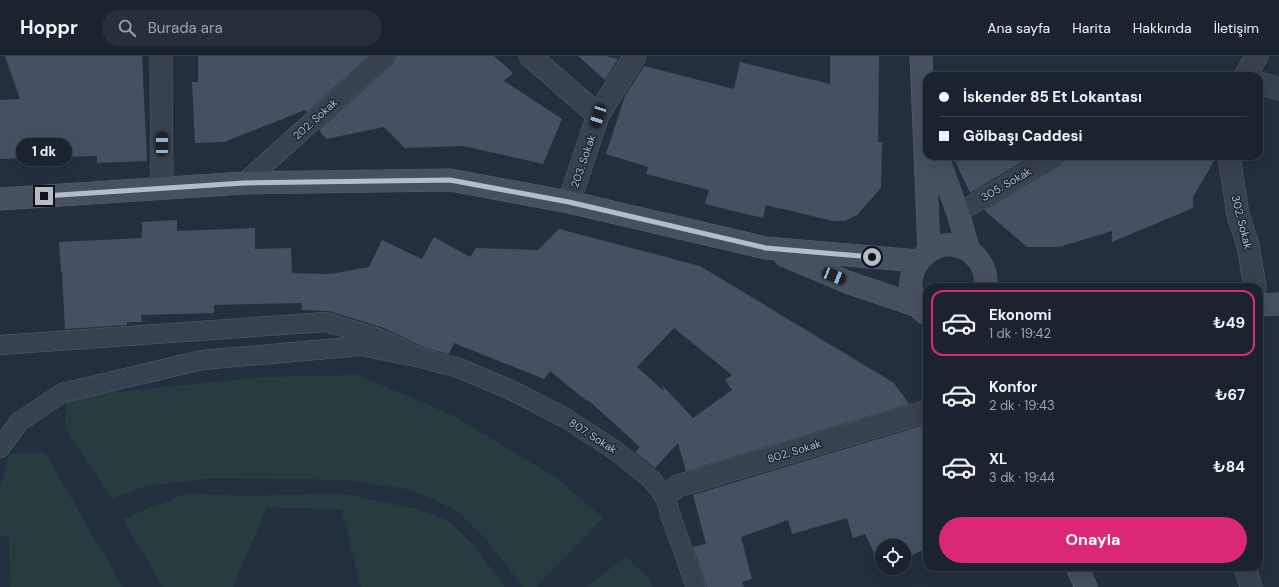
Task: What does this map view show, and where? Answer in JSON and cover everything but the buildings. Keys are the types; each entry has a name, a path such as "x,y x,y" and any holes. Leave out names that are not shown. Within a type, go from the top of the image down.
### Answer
{"main road":[{"path":"921,56 923,84"},
{"path":"923,256 925,160"},
{"path":"938,160 958,212 969,251"},
{"path":"0,199 244,183 450,180 569,202 766,248 847,282 923,310"},
{"path":"923,310 915,300 911,287 912,273 923,256 942,246 956,246 969,251 983,266 987,283"},
{"path":"766,248 923,256"},
{"path":"1263,305 1279,304"},
{"path":"1079,571 1086,587"}],"street":[{"path":"161,56 162,188"},
{"name":"202. Sokak","path":"244,183 385,56"},
{"path":"530,56 598,116"},
{"name":"203. Sokak","path":"569,202 598,116 635,56"},
{"path":"1247,72 1257,56"},
{"path":"1263,84 1279,89"},
{"name":"305. Sokak","path":"958,212 1047,160"},
{"name":"302. Sokak","path":"1230,160 1238,215 1248,245 1254,283"},
{"path":"0,345 326,322 381,339 421,358"},
{"path":"0,448 19,422 62,393 202,360 361,346 421,358"},
{"name":"807. Sokak","path":"421,358 459,368 513,391 567,419 616,451 651,479 665,496 696,587"},
{"name":"802. Sokak","path":"665,496 678,486 923,412"},
{"path":"1246,571 1251,587"}],"green space":[{"path":"358,375 454,416 558,479 603,518 536,587 523,587 485,538 454,509 412,490 350,480 212,478 145,486 112,499 65,429 66,397 264,377"},
{"path":"10,453 45,453 123,587 10,587 9,537 0,536 0,488"},
{"path":"187,493 244,496 340,493 413,508 446,519 473,545 505,587 361,587 342,510 267,507 233,587 163,587 123,519"},
{"path":"626,556 648,577 652,587 587,587"}],"route":[{"path":"44,196 244,183 450,180 569,202 766,248 872,257"}]}
